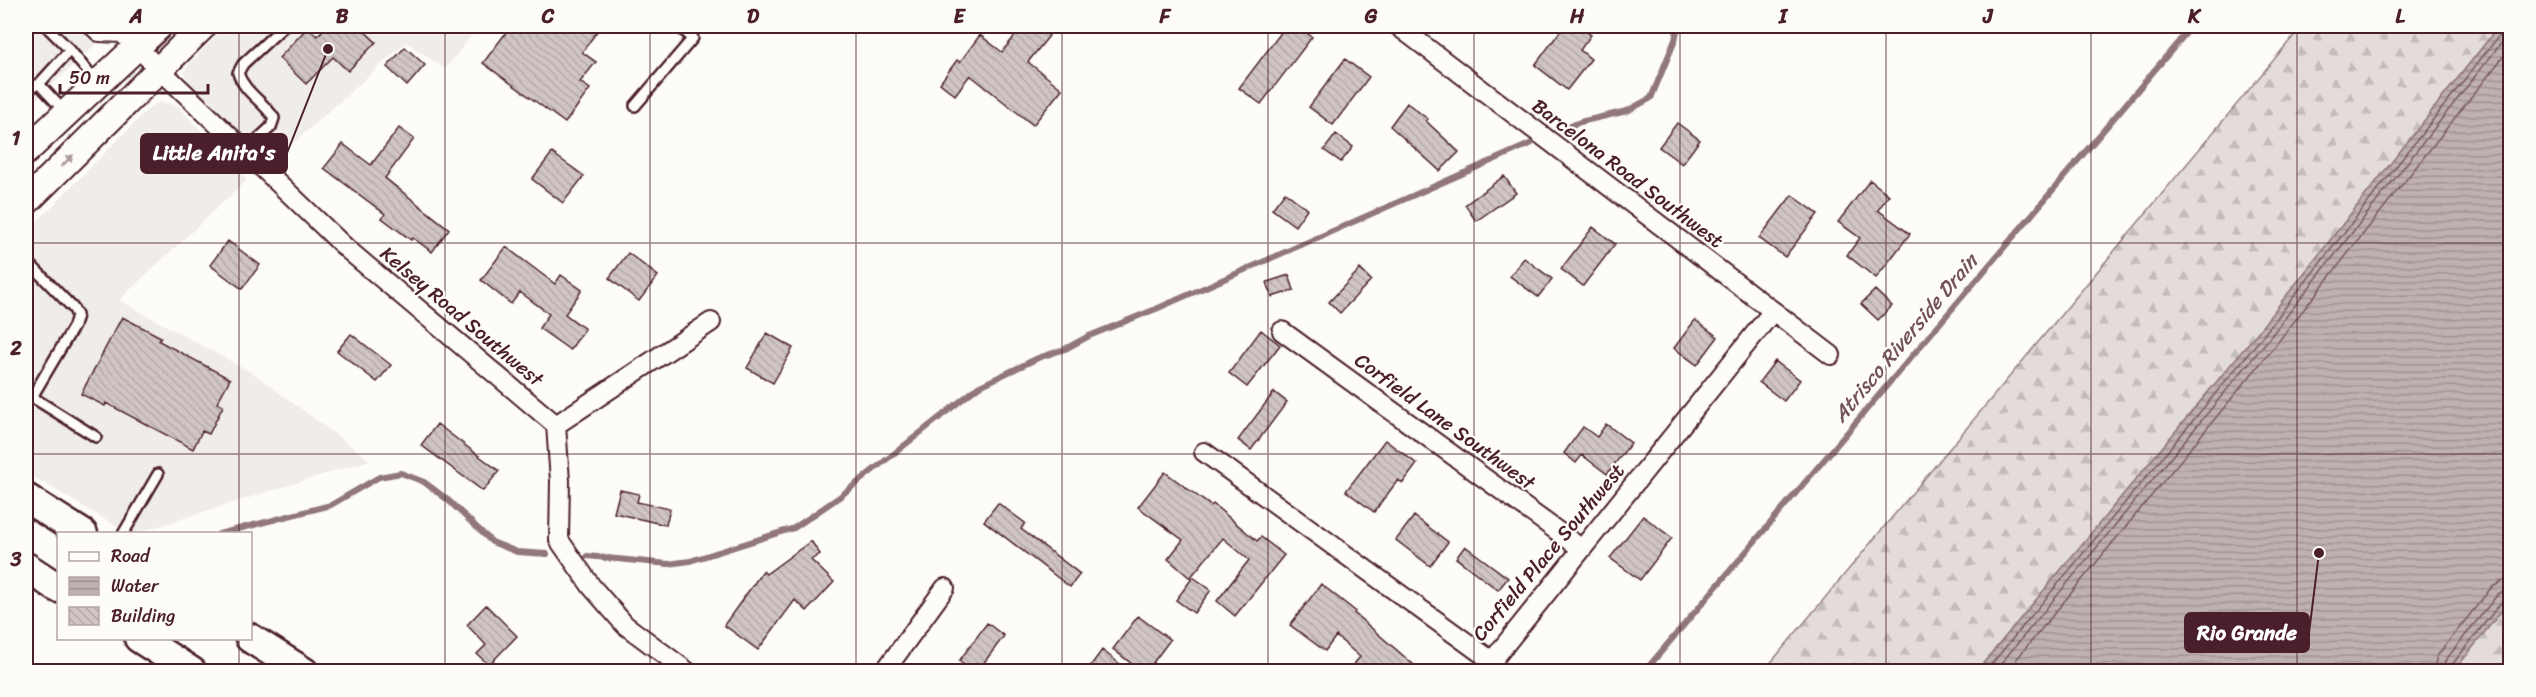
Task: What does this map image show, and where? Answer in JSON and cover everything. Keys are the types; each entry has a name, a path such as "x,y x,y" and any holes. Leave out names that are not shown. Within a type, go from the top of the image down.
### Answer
{"main road":[{"path":"26,151 97,83 126,35 159,26"},
{"path":"26,202 202,26"},
{"path":"26,498 80,532"},
{"path":"26,568 57,587"},
{"path":"252,639 304,672"},
{"path":"141,640 192,672"}],"street":[{"path":"93,26 99,32 126,35"},
{"name":"Barcelona Road Southwest","path":"1398,26 1831,355"},
{"name":"Kelsey Road Southwest","path":"126,35 346,249 556,425"},
{"name":"Corfield Place Southwest","path":"1204,452 1492,661 1773,311"},
{"path":"688,672 625,625 591,586 559,540 560,481 556,425 711,322"},
{"name":"Corfield Lane Southwest","path":"1282,331 1582,549"},
{"path":"884,672 945,588"}],"lane":[{"path":"46,26 70,50 97,83"},
{"path":"245,152 271,127 274,118 268,108 241,83 238,73 243,64 284,26"},
{"path":"635,106 693,38 677,26"},
{"path":"26,90 39,84 70,50"},
{"path":"39,84 66,113"},
{"path":"26,260 73,308 77,315 74,326 32,397 96,437"},
{"path":"124,532 158,474"}],"shaded area":[{"path":"26,26 116,26 26,109"},
{"path":"226,26 479,26 445,69 406,42 268,166 191,87 184,72"},
{"path":"161,102 178,106 247,180 119,300 254,374 370,460 133,532 114,525 26,472 26,233 151,106"}],"green space":[{"path":"2302,26 2499,26 2257,333 1977,671 1763,672"},
{"path":"2510,600 2510,671 2454,671"}],"water":[{"path":"2499,26 2510,26 2510,600 2454,671 1977,671 2257,333"}],"building":[{"path":"327,26 359,26 376,42 348,71 333,57 306,84 279,58 308,27 317,36"},
{"path":"511,26 601,26 582,52 596,62 580,82 590,89 565,123 483,63"},
{"path":"1023,26 1036,26 1049,36 1028,62 1062,89 1033,125 970,75 955,95 940,83 957,60 960,62 980,35 1002,52"},
{"path":"1286,26 1297,26 1312,37 1261,104 1239,88"},
{"path":"1564,26 1578,26 1591,35 1580,50 1591,59 1567,90 1535,65"},
{"path":"405,47 425,65 407,86 387,67"},
{"path":"1345,59 1369,77 1333,125 1309,107"},
{"path":"1407,103 1428,119 1426,121 1459,152 1440,171 1390,126"},
{"path":"1677,123 1700,140 1682,164 1659,147"},
{"path":"399,128 414,139 385,178 449,229 432,252 413,238 411,240 382,218 385,214 324,168 343,144 371,165"},
{"path":"1336,134 1353,147 1341,162 1324,150"},
{"path":"552,153 584,176 563,203 532,179"},
{"path":"1504,176 1516,193 1476,221 1465,205"},
{"path":"1870,180 1889,195 1878,210 1910,234 1876,278 1847,255 1860,238 1838,222"},
{"path":"1285,192 1307,209 1295,226 1272,209"},
{"path":"1792,195 1818,214 1785,257 1759,238"},
{"path":"1593,227 1615,244 1583,286 1561,269"},
{"path":"228,241 260,265 242,289 210,265"},
{"path":"506,247 555,284 561,275 582,290 565,314 585,329 570,350 539,328 549,314 520,292 511,304 481,280"},
{"path":"628,253 658,276 639,301 609,278"},
{"path":"1524,258 1552,279 1538,297 1510,276"},
{"path":"1360,269 1371,280 1340,313 1329,302"},
{"path":"1289,275 1294,290 1272,297 1267,282"},
{"path":"1875,290 1892,306 1878,320 1861,304"},
{"path":"122,317 161,337 159,341 230,379 217,403 223,406 209,434 202,431 193,449 106,403 105,406 81,394"},
{"path":"1695,320 1718,337 1697,365 1674,348"},
{"path":"1261,330 1280,345 1247,387 1229,373"},
{"path":"767,333 793,348 773,383 747,368"},
{"path":"351,334 391,365 377,382 337,351"},
{"path":"1775,361 1800,380 1784,401 1759,382"},
{"path":"1274,392 1287,402 1251,450 1238,440"},
{"path":"437,424 499,471 483,491 421,445"},
{"path":"1606,424 1631,443 1607,474 1582,455 1576,463 1564,453 1583,427 1597,437"},
{"path":"1385,440 1417,464 1403,483 1398,480 1374,512 1346,491"},
{"path":"1165,472 1211,506 1213,504 1257,541 1261,537 1284,555 1235,616 1217,601 1249,560 1223,538 1190,578 1168,559 1183,540 1138,507"},
{"path":"620,490 639,494 637,502 670,509 666,525 614,513"},
{"path":"998,503 1025,523 1021,529 1080,574 1070,587 984,521"},
{"path":"1414,516 1448,542 1430,566 1396,540"},
{"path":"1643,516 1672,538 1640,580 1610,558"},
{"path":"811,541 820,554 811,560 834,582 807,611 795,600 758,650 724,625 763,571 766,574"},
{"path":"1465,546 1508,578 1498,590 1456,558"},
{"path":"1193,577 1211,590 1194,613 1176,600"},
{"path":"1321,584 1355,611 1354,613 1422,672 1347,672 1360,657 1336,636 1325,651 1290,625"},
{"path":"486,605 517,636 489,665 477,654 486,645 467,625"},
{"path":"1138,616 1170,640 1146,672 1142,672 1113,649"},
{"path":"987,623 1004,636 977,672 973,672 959,661"},
{"path":"1102,650 1130,672 1086,672"}],"waterway":[{"path":"1564,129 1580,122 1627,111 1651,98 1675,40 1678,26"},
{"name":"Atrisco Riverside Drain","path":"1644,672 2192,26"},
{"path":"587,556 668,564 690,561 794,528 838,498 978,387 1038,358 1065,349 1089,336 1156,309 1532,143"},
{"path":"227,532 331,505 379,477 401,473 424,482 448,500 492,542 517,552 547,554"}],"place":[{"name":"Little Anita's","path":"328,49"},
{"name":"Rio Grande","path":"2319,553"}]}
